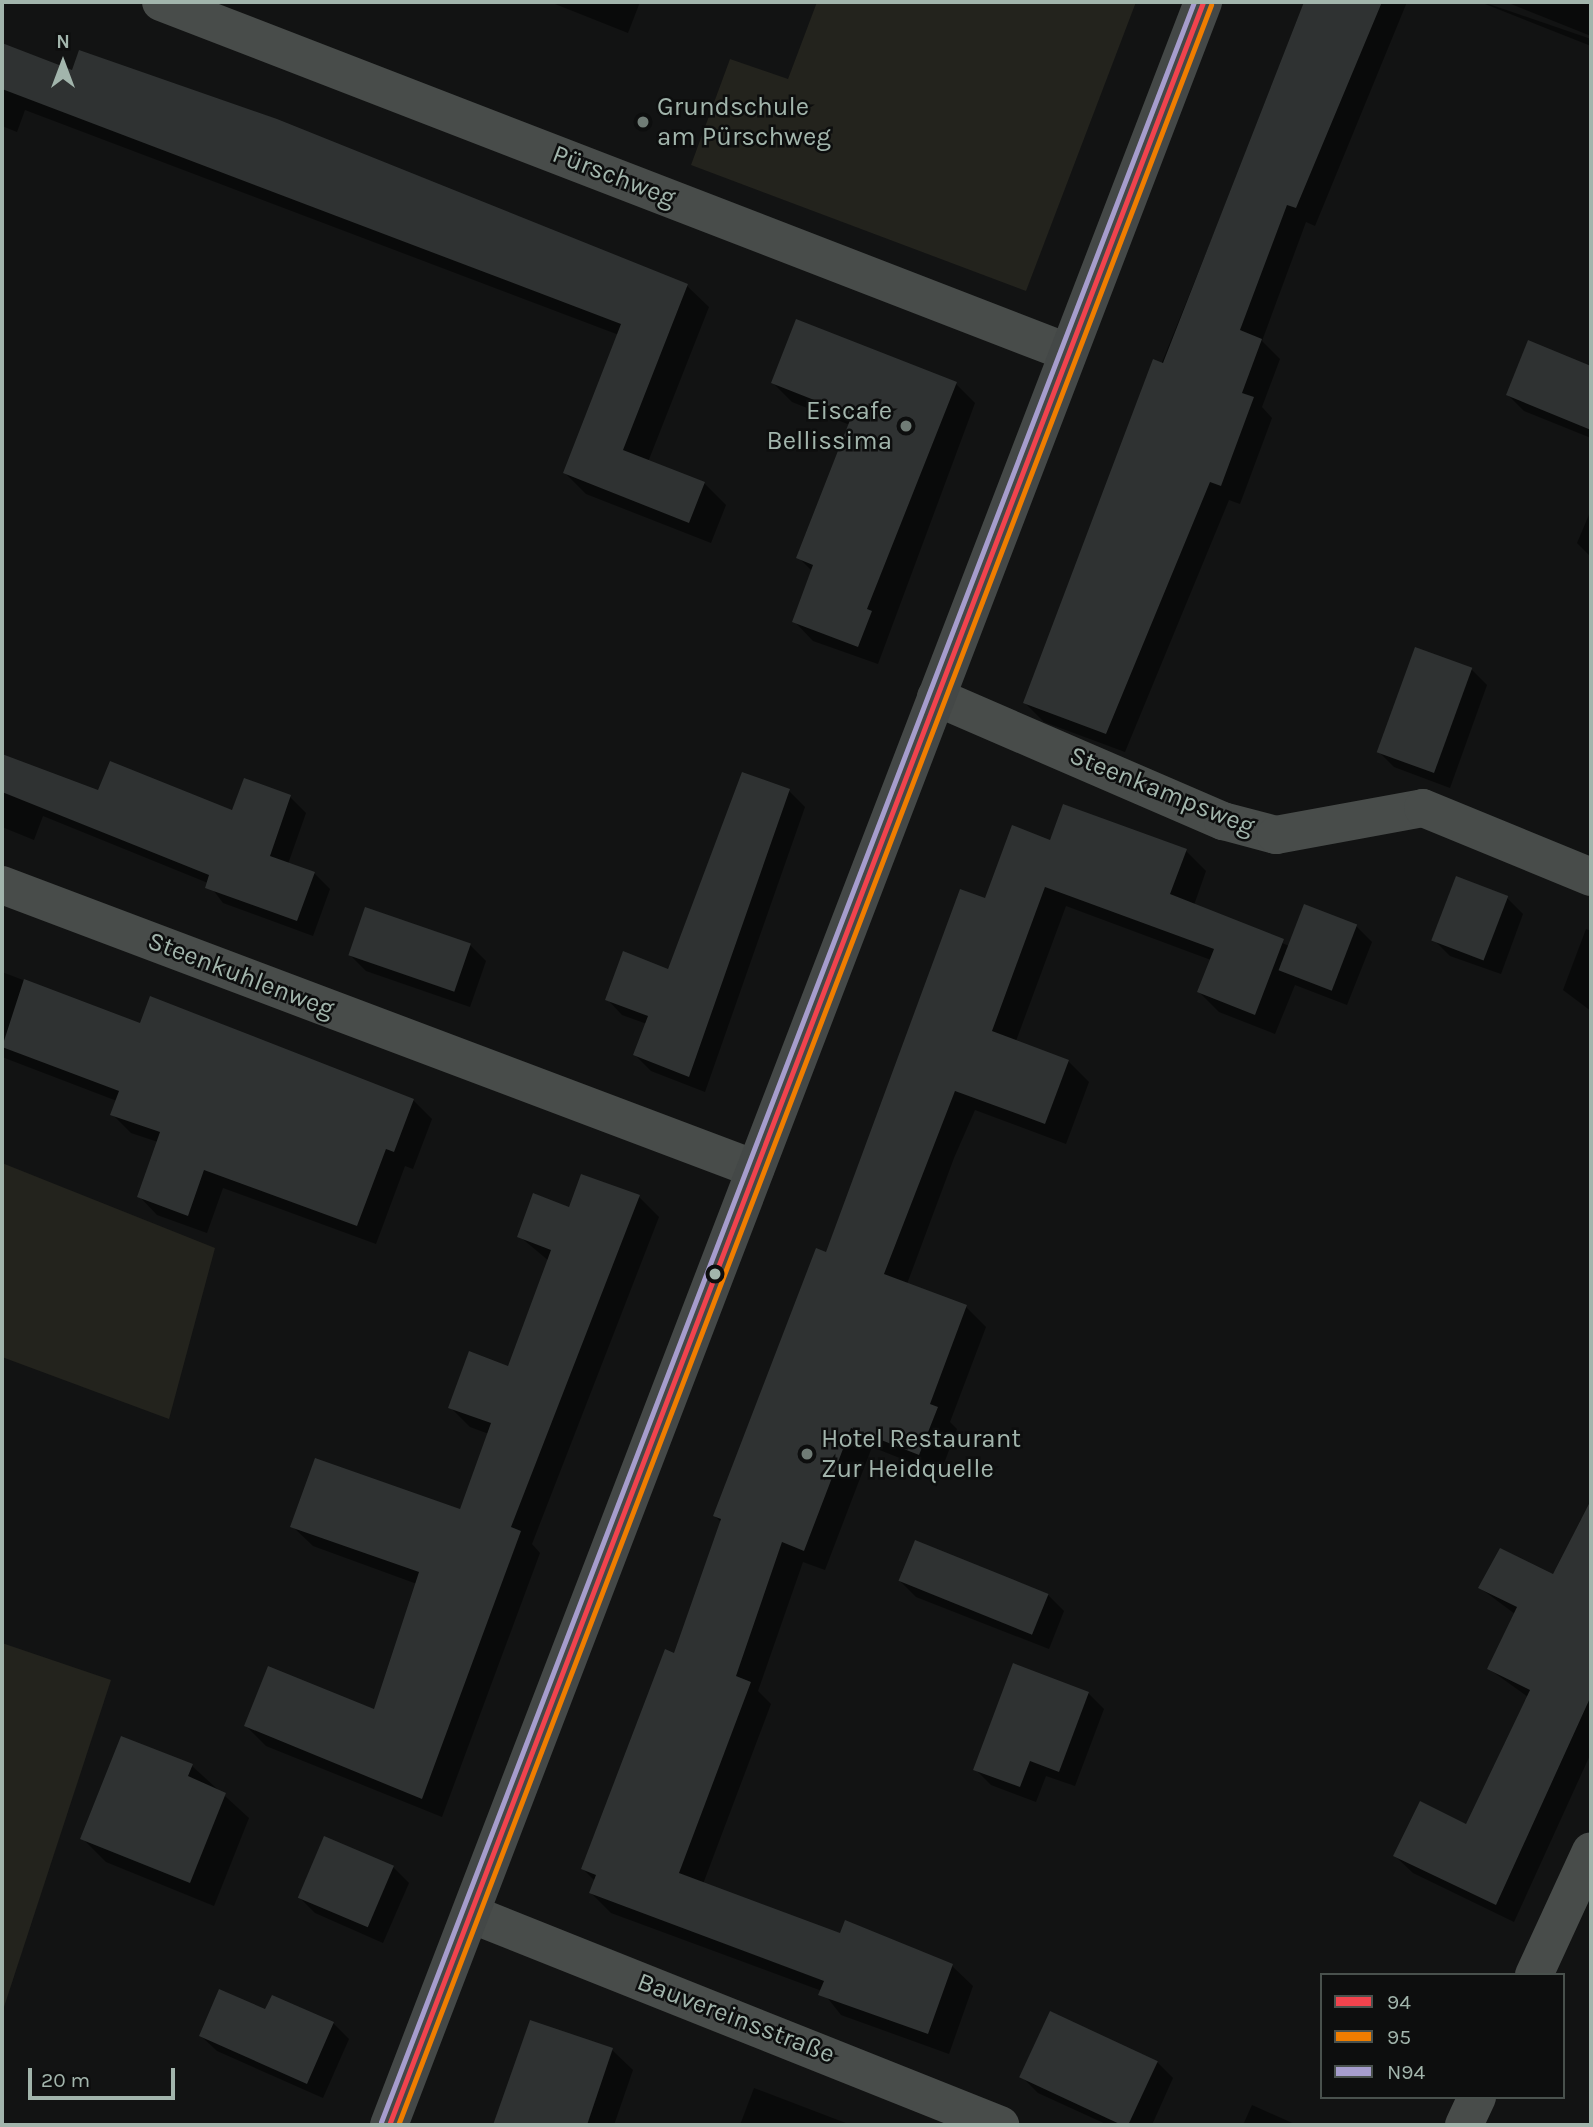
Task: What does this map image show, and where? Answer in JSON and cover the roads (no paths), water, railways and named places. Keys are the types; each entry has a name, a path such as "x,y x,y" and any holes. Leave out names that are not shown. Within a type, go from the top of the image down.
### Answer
{"main road":[{"path":"389,2125 1202,2"}],"street":[{"name":"Pürschweg","path":"161,2 1068,352"},
{"name":"Steenkampsweg","path":"936,697 1223,821 1276,835 1423,807 1591,877"},
{"name":"Steenkuhlenweg","path":"2,885 755,1169"},
{"path":"1535,1973 1591,1851"},
{"name":"Bauvereinsstraße","path":"471,1914 1000,2125"},
{"path":"1464,2125 1476,2099"}],"place":[{"name":"Grundschule am Pürschweg","path":"643,122"},
{"name":"Eiscafe Bellissima","path":"906,426"},
{"name":"Hotel Restaurant Zur Heidquelle","path":"807,1454"}]}
